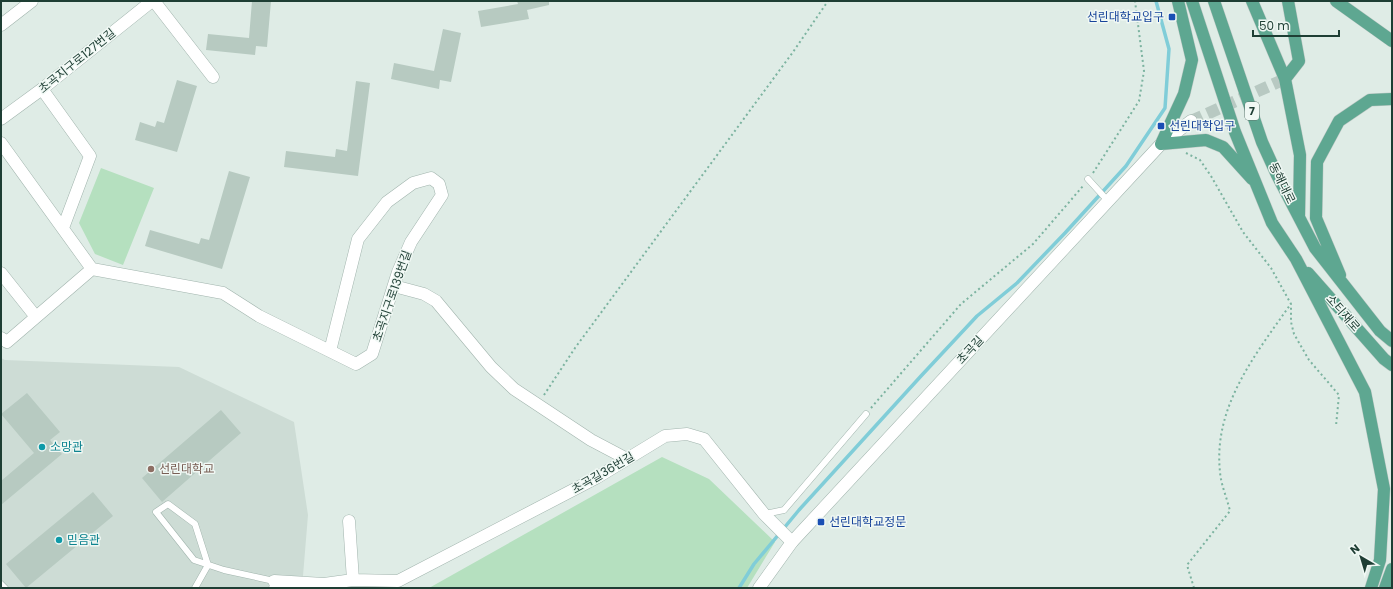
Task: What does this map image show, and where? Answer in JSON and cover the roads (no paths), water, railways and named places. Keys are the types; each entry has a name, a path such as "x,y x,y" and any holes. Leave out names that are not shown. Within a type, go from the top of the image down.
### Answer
{"main road":[{"path":"1178,1 1192,60 1184,94 1161,144 1206,140 1223,147 1258,186"},
{"name":"동해대로","path":"1192,1 1235,132 1272,223 1296,259"},
{"name":"동해대로","path":"1214,1 1262,142 1314,248 1347,291 1380,330 1392,341"},
{"path":"1252,1 1285,79 1300,155 1299,217"},
{"path":"1285,79 1298,61 1288,1"},
{"path":"1336,1 1392,42"},
{"path":"1347,291 1316,218 1317,162 1338,121 1370,100 1392,99"},
{"path":"1296,259 1364,392 1384,489 1380,560 1371,588"},
{"name":"소티재로","path":"1296,259 1384,359 1392,365"},
{"path":"1385,588 1392,569"}],"street":[{"path":"1,25 32,1"},
{"name":"초곡지구로127번길","path":"1,119 42,89 153,1 213,77"},
{"path":"42,89 90,156 62,228"},
{"name":"초곡길","path":"759,588 788,538 1161,144 1191,121"},
{"path":"1,143 5,158 62,228 92,269 7,342 1,338"},
{"name":"초곡지구로139번길","path":"92,269 223,293 259,316 356,364 372,354 394,286 411,242 442,195 439,184 431,178 414,183 387,202 358,239 330,351"},
{"path":"1,273 36,317"},
{"path":"394,286 424,294 436,301 491,367 514,389 591,440 627,459"},
{"name":"초곡길36번길","path":"273,585 353,584 398,581 596,478 665,436 687,434 704,438 764,514 788,538"},
{"path":"349,521 353,584"}],"lane":[{"path":"1088,179 1108,201"},
{"path":"764,514 784,510 866,414"},
{"path":"195,588 208,565 195,524 168,504 156,512 194,560 208,565 273,585"},
{"path":"1,584 4,588"}],"waterway":[{"path":"739,588 754,564 799,510 921,376 977,316 1017,283 1126,166 1165,108 1169,49 1156,1"}],"tunnel":[{"path":"1191,121 1285,79"}],"place":[{"name":"선린대학교입구","path":"1172,17"},
{"name":"선린대학입구","path":"1161,126"},
{"name":"소망관","path":"42,447"},
{"name":"선린대학교","path":"151,469"},
{"name":"선린대학교정문","path":"821,522"},
{"name":"믿음관","path":"59,540"}]}
